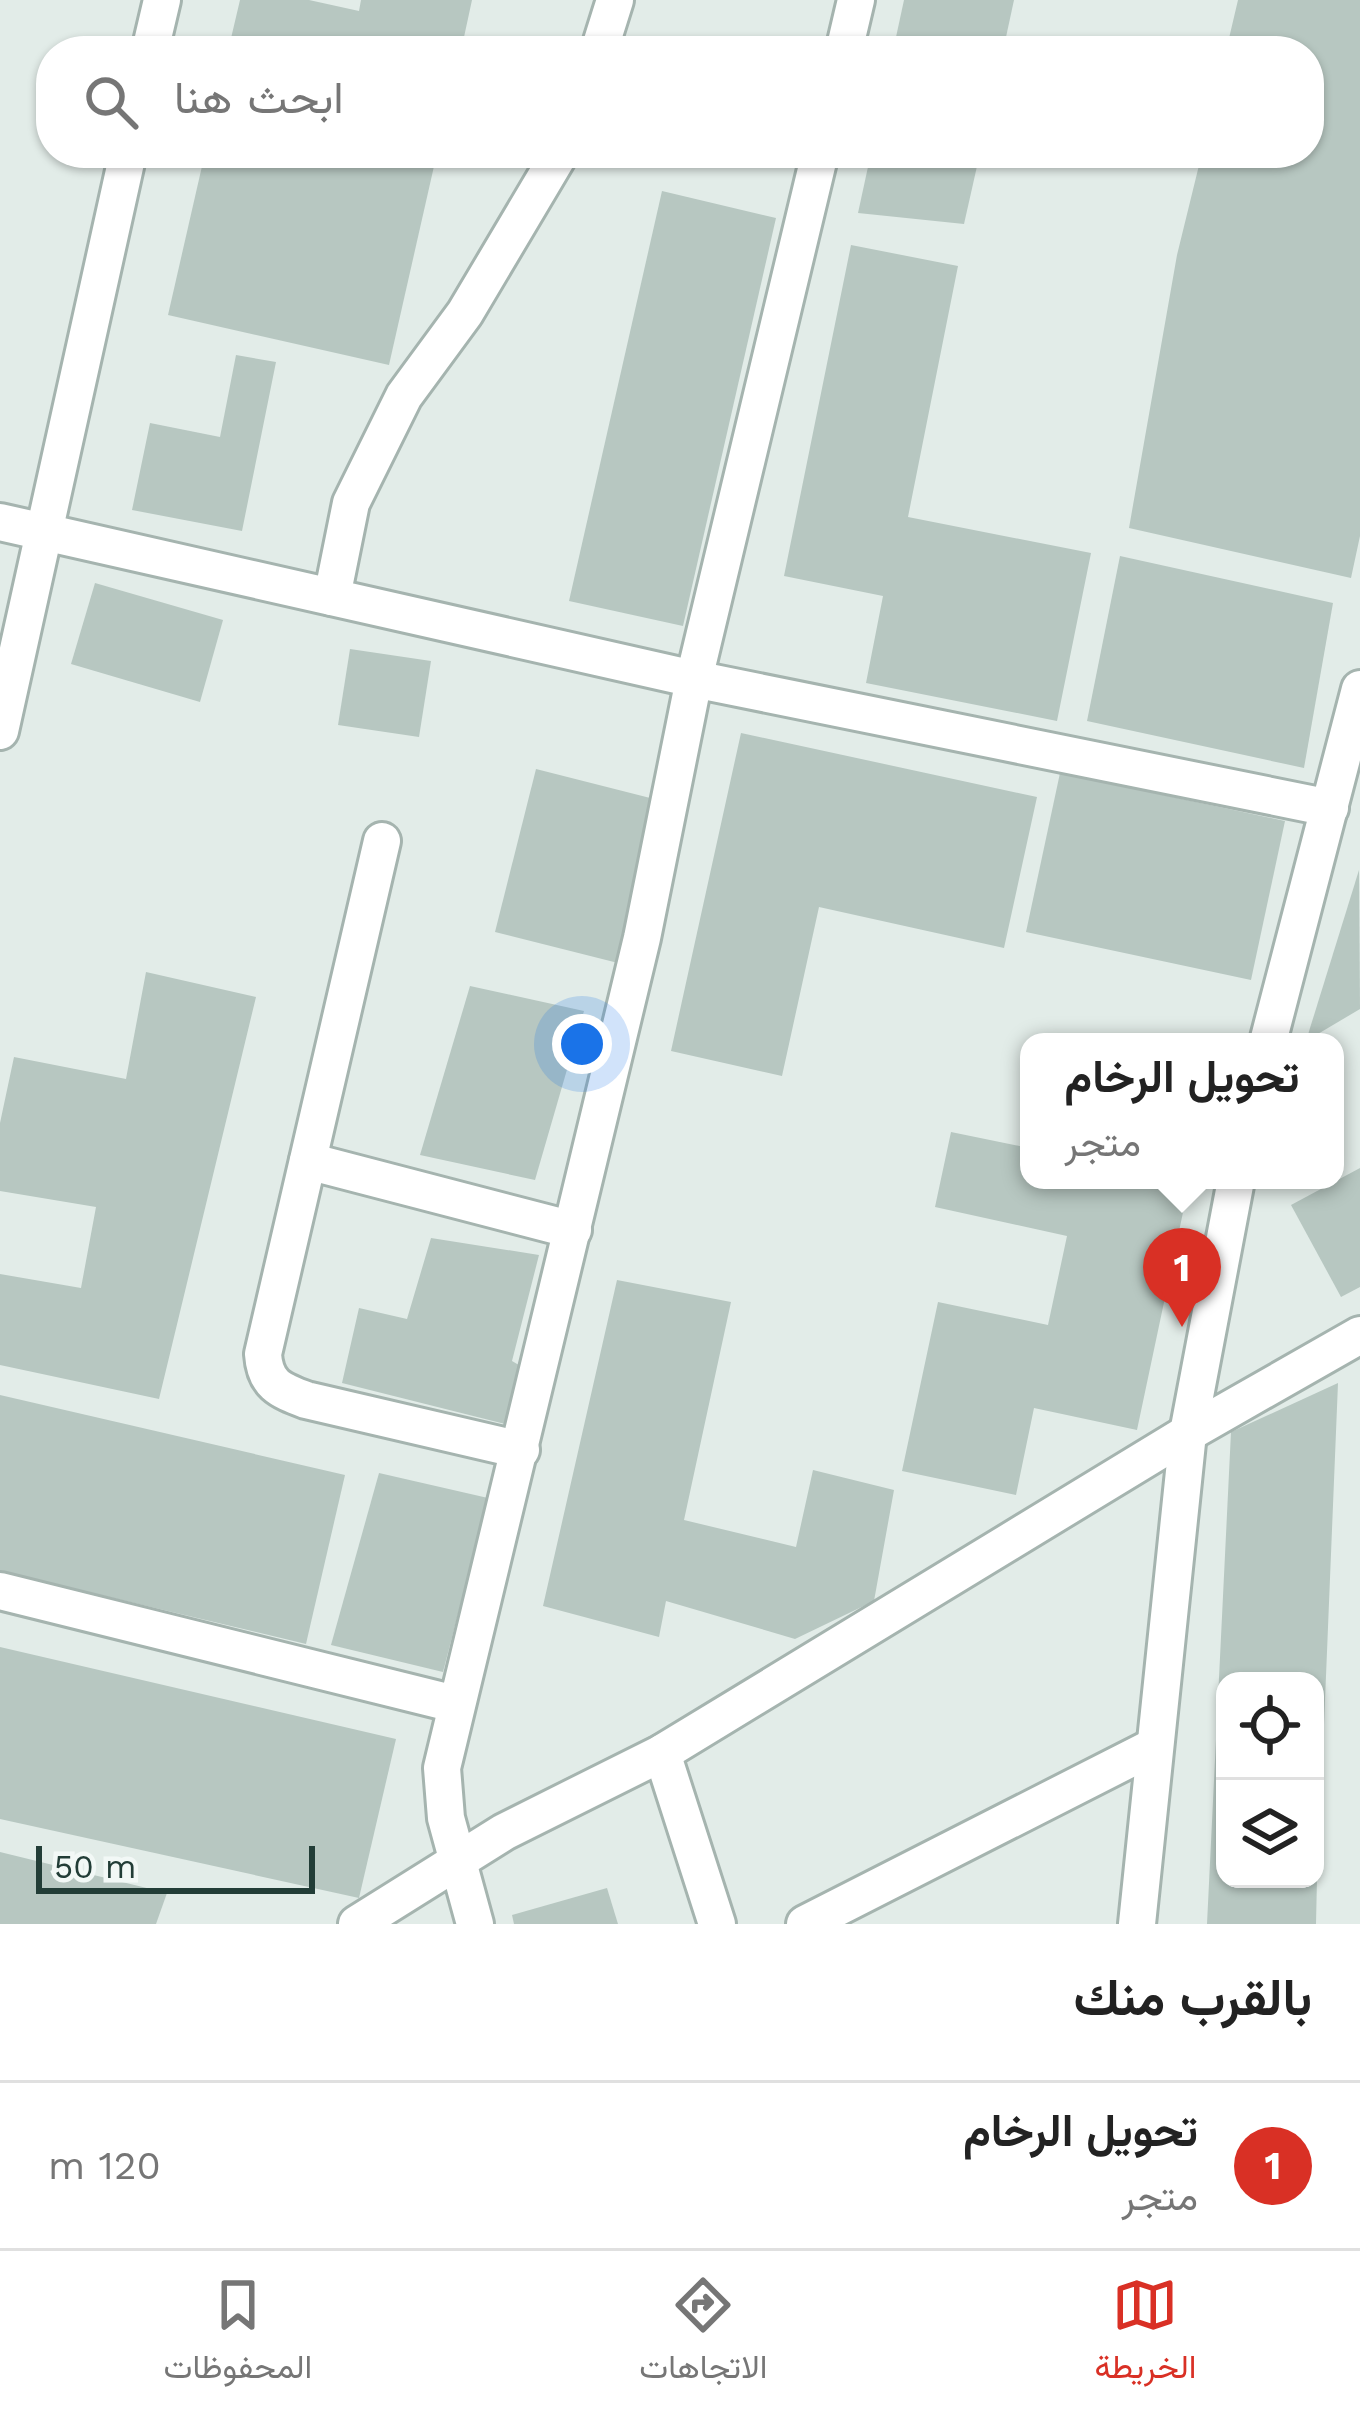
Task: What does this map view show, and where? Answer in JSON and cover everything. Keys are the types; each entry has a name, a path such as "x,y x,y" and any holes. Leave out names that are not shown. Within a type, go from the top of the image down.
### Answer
{"street":[{"path":"154,36 162,0"},
{"path":"603,36 615,0"},
{"path":"848,36 856,0"},
{"path":"0,731 125,168"},
{"path":"332,597 352,503 404,396 465,313 551,168"},
{"path":"475,1924 457,1865 442,1768 642,938 694,679 816,168"},
{"path":"0,522 694,679 1330,808"},
{"path":"1270,1033 1360,689"},
{"path":"382,841 263,1354 264,1372 274,1388 306,1400 521,1450"},
{"path":"308,1161 573,1230"},
{"path":"1137,1924 1188,1433 1234,1189"},
{"path":"357,1924 504,1832 662,1754 1188,1433 1360,1335"},
{"path":"0,1592 455,1704"},
{"path":"805,1924 1155,1746"},
{"path":"662,1754 717,1924"}],"building":[{"path":"240,0 309,0 359,11 361,0 472,0 464,36 232,36"},
{"path":"904,0 1014,0 1006,36 896,36"},
{"path":"1238,0 1360,0 1360,536 1351,578 1129,528 1177,255 1198,168 1324,168 1324,36 1230,36"},
{"path":"202,168 434,168 389,365 168,315"},
{"path":"868,168 977,168 964,224 858,213"},
{"path":"662,191 776,218 683,626 569,601"},
{"path":"851,245 958,266 908,517 1091,553 1057,721 866,683 883,596 784,576"},
{"path":"236,355 276,362 242,531 132,510 150,423 220,437"},
{"path":"1120,556 1333,603 1304,768 1087,721"},
{"path":"95,583 223,620 200,702 71,664"},
{"path":"350,649 431,661 419,737 338,725"},
{"path":"741,733 1037,797 1004,948 819,907 782,1076 671,1051"},
{"path":"536,769 662,801 622,964 495,932"},
{"path":"1060,773 1285,821 1251,980 1026,932"},
{"path":"1359,870 1360,1009 1320,1033 1308,1033"},
{"path":"146,972 256,997 159,1399 0,1365 0,1274 81,1288 96,1207 0,1191 0,1123 14,1057 126,1079"},
{"path":"470,986 584,1011 535,1180 420,1155"},
{"path":"951,1132 1020,1146 1020,1189 1188,1189 1137,1430 1034,1408 1016,1495 902,1471 938,1302 1048,1325 1067,1236 935,1207"},
{"path":"1360,1168 1360,1287 1341,1297 1291,1205 1321,1189 1344,1189 1344,1177"},
{"path":"431,1238 539,1255 512,1361 529,1371 517,1427 342,1383 359,1308 407,1319"},
{"path":"617,1280 731,1302 684,1520 796,1547 813,1470 894,1490 874,1601 795,1639 666,1601 659,1637 543,1606"},
{"path":"1338,1383 1324,1725 1324,1672 1219,1672 1231,1432"},
{"path":"0,1395 345,1475 306,1644 0,1571"},
{"path":"379,1473 488,1498 443,1672 331,1645"},
{"path":"0,1647 396,1739 359,1898 0,1819"},
{"path":"1216,1740 1216,1888 1317,1888 1316,1924 1207,1924"},
{"path":"0,1852 167,1893 156,1924 0,1924"},
{"path":"607,1888 618,1924 514,1924 512,1915"}],"place":[{"name":"تحويل الرخام","path":"1182,1327"}]}
